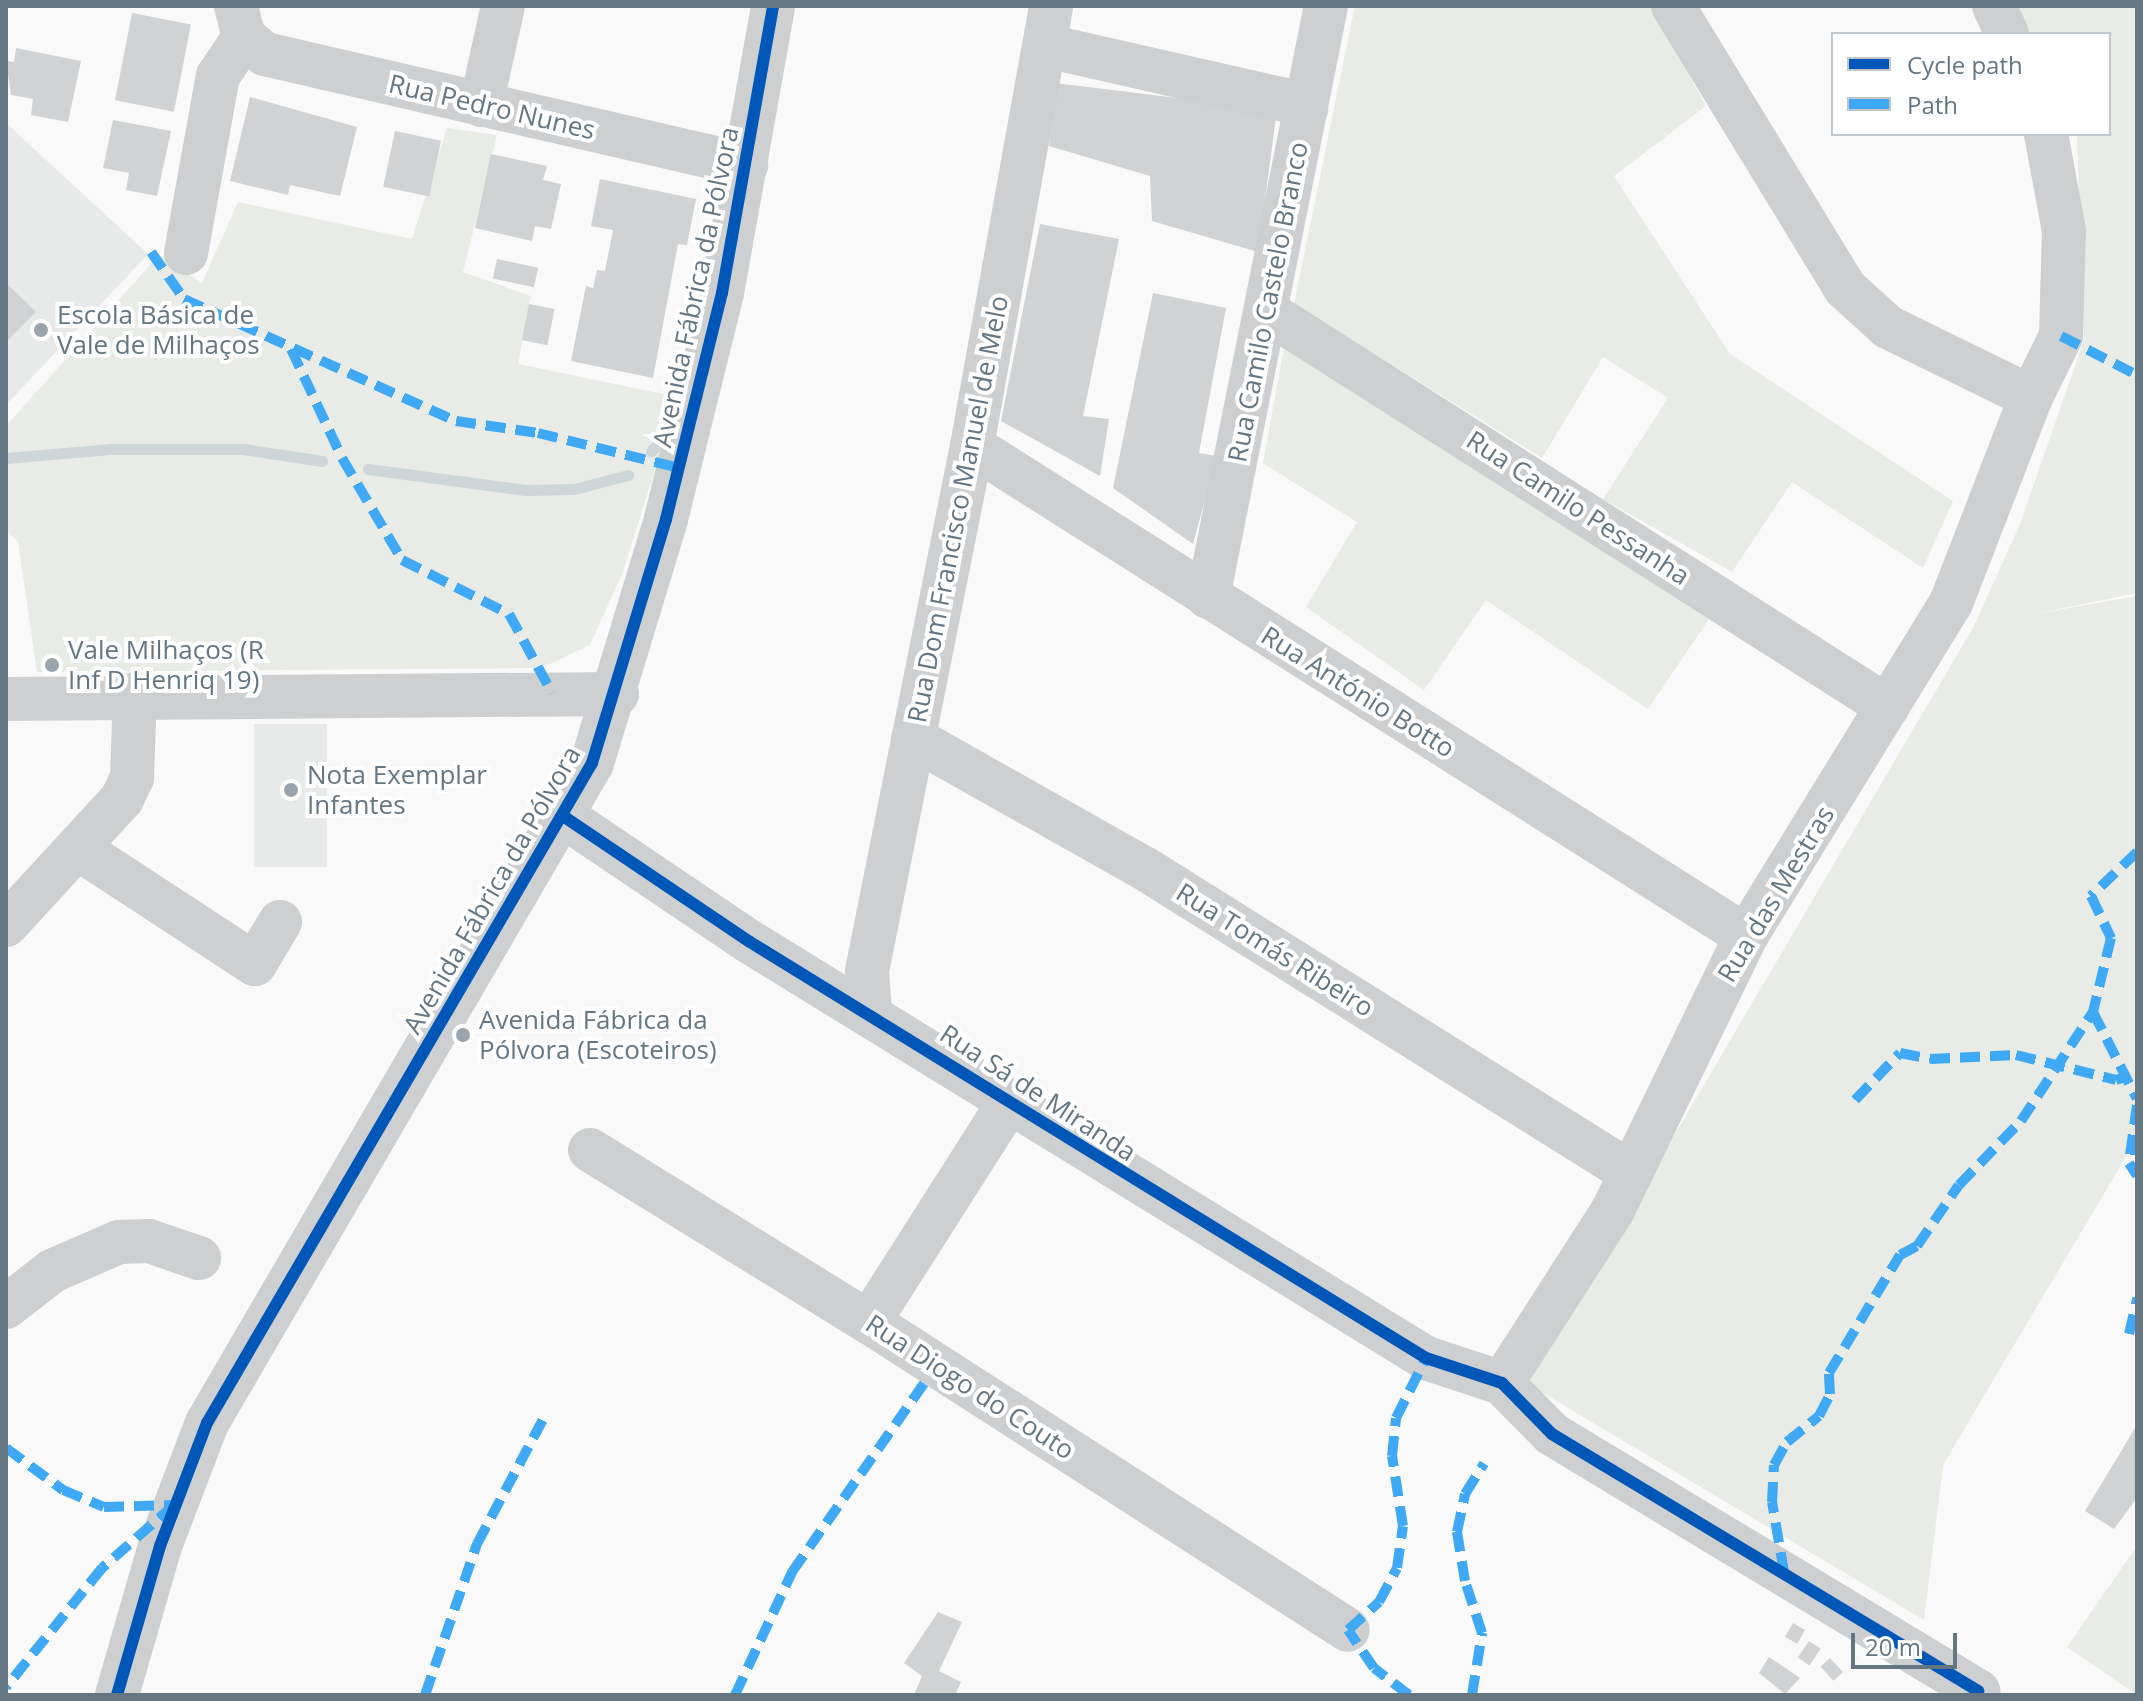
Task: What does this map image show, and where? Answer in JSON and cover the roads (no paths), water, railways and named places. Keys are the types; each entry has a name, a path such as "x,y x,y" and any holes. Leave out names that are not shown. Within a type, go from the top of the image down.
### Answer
{"street":[{"path":"481,105 503,6"},
{"name":"Avenida Fábrica da Pólvora","path":"117,1695 142,1599 207,1423 592,763 617,694 722,293 773,6"},
{"name":"Rua Camilo Castelo Branco","path":"1208,597 1326,6"},
{"path":"1673,6 1845,288 1888,327 2031,397 2061,336 2064,231 2046,136"},
{"path":"1994,6 2006,32"},
{"path":"186,253 218,76 240,21"},
{"name":"Rua Pedro Nunes","path":"240,21 265,54 746,165"},
{"path":"1049,26 1306,109"},
{"name":"Rua Dom Francisco Manuel de Melo","path":"870,1012 867,971 972,446 1049,26"},
{"name":"Rua Camilo Pessanha","path":"1266,311 1888,707"},
{"name":"Rua das Mestras","path":"1502,1383 1548,1318 1631,1173 1746,936 1951,603 2031,397"},
{"name":"Rua António Botto","path":"972,446 1746,936"},
{"path":"6,699 135,694 617,694"},
{"path":"6,925 114,809 132,778 135,694"},
{"name":"Rua Tomás Ribeiro","path":"913,738 1144,868 1631,1173"},
{"name":"Rua Sá de Miranda","path":"563,816 750,942 870,1012 1009,1102 1426,1358 1502,1383"},
{"path":"79,849 255,964 280,922"},
{"path":"869,1322 1009,1102"},
{"name":"Rua Diogo do Couto","path":"590,1150 869,1322 1348,1630"},
{"path":"6,1307 52,1271 119,1242 162,1244 199,1258"},
{"path":"1502,1383 1552,1434 1981,1681"}],"waterway":[{"path":"651,451 671,430"},
{"path":"6,458 110,449 243,449 322,461"},
{"path":"368,469 526,490 574,489 628,475"}],"place":[{"name":"Escola Básica de Vale de Milhaços","path":"41,330"},
{"name":"Vale Milhaços (R Inf D Henriq 19)","path":"52,665"},
{"name":"Nota Exemplar Infantes","path":"291,790"},
{"name":"Avenida Fábrica da Pólvora (Escoteiros)","path":"463,1035"}]}
